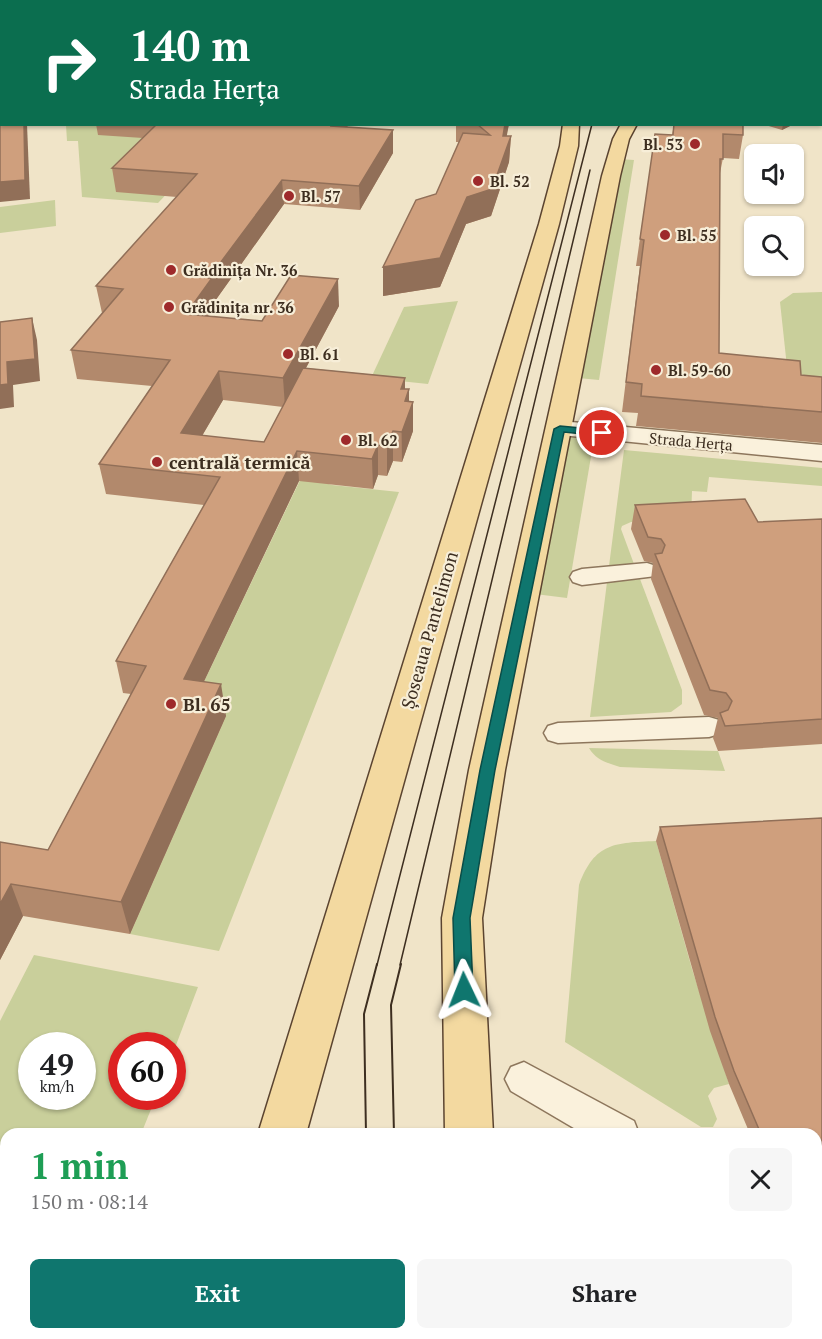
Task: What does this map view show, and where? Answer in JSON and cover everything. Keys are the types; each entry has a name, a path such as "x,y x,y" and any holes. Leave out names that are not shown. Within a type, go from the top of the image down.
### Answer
{"main road":[{"name":"Șoseaua Pantelimon","path":"284,1128 549,224 569,146 571,126"},
{"path":"469,1128 462,918 487,770 615,160 621,139 628,126"}],"street":[{"name":"Strada Herța","path":"560,429 822,453"},
{"path":"582,576 647,570"},
{"path":"558,733 709,727"},
{"path":"524,1079 610,1128"}],"green space":[{"path":"66,126 165,126 222,136 158,203 82,197 78,141 67,141"},
{"path":"619,159 634,160 599,380 578,378"},
{"path":"55,200 56,226 0,233 0,207"},
{"path":"822,292 822,378 793,373 787,367 780,302 793,293"},
{"path":"458,301 428,384 371,378 404,307"},
{"path":"567,436 594,439 567,598 535,594"},
{"path":"624,450 822,468 822,486 709,477 707,492 692,491 691,519 631,522 622,526 621,529 634,564 609,566"},
{"path":"302,476 332,485 399,492 219,951 130,934 226,716 190,711"},
{"path":"640,579 682,690 682,704 671,712 590,717 607,582"},
{"path":"589,748 718,751 725,771 620,767 598,758"},
{"path":"656,841 692,969 729,1084 714,1088 708,1096 717,1119 713,1127 701,1127 565,1042 579,885 585,871 592,860 608,848 618,844"},
{"path":"34,955 198,987 181,1032 108,1032 108,1110 151,1110 143,1128 0,1128 0,1021"}],"building":[{"path":"0,126 24,126 25,180 0,182"},
{"path":"155,126 331,126 393,130 359,186 282,180 209,278 212,278 186,314 262,321 291,275 338,279 283,378 219,371 181,433 264,442 303,368 405,378 401,389 409,389 405,401 413,402 402,432 393,431 387,446 378,445 372,459 297,451 184,679 221,684 121,902 11,884 0,904 0,842 48,850 146,666 116,661 220,477 99,464 170,360 71,350 123,289 96,286 197,174 112,168"},
{"path":"479,126 505,126 503,136 511,136 492,189 467,197 440,258 383,267 416,200 436,194 463,133 490,135"},
{"path":"674,126 743,126 743,135 723,134 723,159 720,159 719,353 800,361 801,375 822,377 822,412 641,396 642,384 626,382 644,240 640,239 655,134 673,135"},
{"path":"32,318 35,359 7,362 8,384 0,385 0,322"},
{"path":"745,499 758,522 822,519 822,719 725,726 720,713 728,710 732,701 726,693 710,690 655,554 662,553 665,545 661,539 648,537 635,505"},
{"path":"822,818 822,1128 758,1128 734,1071 715,1017 660,827"}],"tram line":[{"path":"377,965 591,126"},
{"path":"400,965 590,170"},
{"path":"366,1128 364,1014 377,964"},
{"path":"394,1128 391,1005 401,964"}],"place":[{"name":"Bl. 53","path":"695,144"},
{"name":"Bl. 52","path":"478,181"},
{"name":"Bl. 57","path":"289,196"},
{"name":"Bl. 55","path":"665,235"},
{"name":"Grădinița Nr. 36","path":"171,270"},
{"name":"Grădinița nr. 36","path":"169,307"},
{"name":"Bl. 61","path":"288,354"},
{"name":"Bl. 59-60","path":"656,370"},
{"name":"Bl. 62","path":"346,440"},
{"name":"centrală termică","path":"157,462"},
{"name":"Bl. 65","path":"171,704"}],"route":[{"path":"464,990 462,918 487,770 560,429 602,433"}]}
